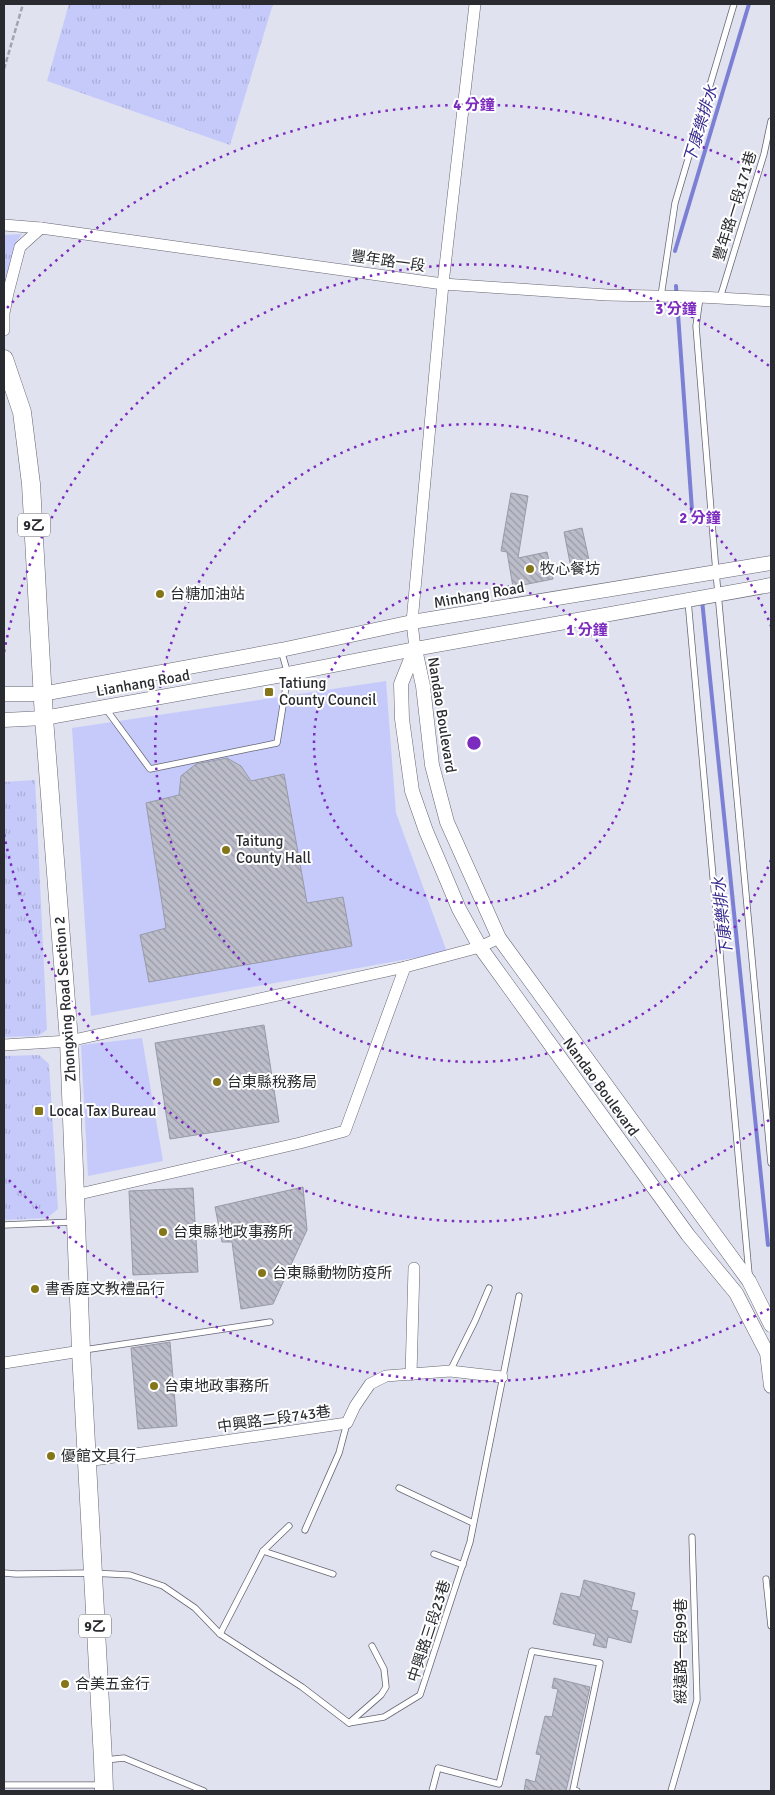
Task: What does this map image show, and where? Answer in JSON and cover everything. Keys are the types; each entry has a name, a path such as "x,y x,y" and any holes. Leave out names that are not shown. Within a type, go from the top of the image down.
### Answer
{"main road":[{"name":"9乙","path":"4,359 22,412 31,484 44,718"},
{"name":"Zhongxing Road Section 2","path":"44,718 69,1041 87,1461"},
{"name":"9乙","path":"87,1461 104,1788"}],"street":[{"path":"415,648 412,622 443,284 475,4"},
{"name":"豐年路一段","path":"4,225 41,228 443,284 607,295 771,301"},
{"path":"4,330 4,313 8,292 20,247 41,228"},
{"name":"Minhang Road","path":"281,650 412,622 771,563"},
{"path":"288,674 415,648 771,584"},
{"name":"Nandao Boulevard","path":"415,648 423,686 432,764 447,822 499,938 749,1281 771,1325"},
{"name":"Nandao Boulevard","path":"415,648 402,684 402,719 412,791 436,855 460,909 480,947 688,1235 736,1293 767,1353 771,1386"},
{"name":"Lianhang Road","path":"4,694 42,694 281,650"},
{"name":"Lianhang Road","path":"4,720 44,718 288,674"},
{"path":"4,1045 69,1041 405,967 480,947 499,938"},
{"path":"75,1195 345,1131 405,967"},
{"path":"411,1375 414,1268"},
{"path":"4,1363 81,1350"},
{"name":"中興路二段743巷","path":"87,1461 346,1423 370,1384 386,1376 450,1372 502,1376"}],"lane":[{"path":"661,296 675,203 734,4"},
{"name":"豐年路一段171巷","path":"720,298 764,154 771,121"},
{"path":"700,297 696,326 716,572 771,1163"},
{"path":"688,600 749,1281"},
{"path":"104,707 150,769 278,743 288,674 281,650"},
{"path":"4,1225 76,1222"},
{"path":"450,1372 489,1288"},
{"name":"中興路三段23巷","path":"349,1723 384,1717 420,1695 463,1565 520,1296"},
{"path":"81,1350 270,1322"},
{"path":"305,1530 339,1453 346,1423"},
{"path":"399,1488 473,1524"},
{"path":"220,1634 264,1551 290,1526"},
{"name":"綏遠路一段99巷","path":"671,1791 697,1700 692,1537"},
{"path":"264,1551 333,1574"},
{"path":"434,1554 463,1565"},
{"path":"4,1573 92,1573 130,1576 164,1586 195,1608 220,1634 302,1687 349,1723 381,1695 386,1688 384,1669 372,1646"},
{"path":"766,1579 771,1626"},
{"path":"432,1791 438,1768 499,1784 532,1651 600,1663 573,1790 578,1791"},
{"path":"104,1760 124,1758 204,1791"},
{"path":"4,1785 104,1788"}],"path":[{"path":"4,69 23,4"}],"green space":[{"path":"69,4 273,4 230,145 47,81"},
{"path":"22,234 17,241 4,286 4,235"},
{"path":"386,681 396,813 447,952 91,1016 72,728"},
{"path":"35,780 47,1030 38,1036 4,1037 4,782"},
{"path":"142,1038 163,1161 88,1176 81,1045"},
{"path":"39,1055 49,1064 58,1209 47,1218 4,1220 4,1056"}],"building":[{"path":"511,493 528,496 518,558 547,552 553,579 513,587 507,552 501,551"},
{"path":"582,528 591,569 572,573 564,532"},
{"name":"Taitung County Hall","path":"227,758 241,766 251,781 284,774 307,903 343,897 352,946 149,982 140,935 166,928 146,803 179,795 181,776 196,764"},
{"name":"台東縣稅務局","path":"264,1025 279,1122 170,1139 155,1043"},
{"name":"台東縣動物防疫所","path":"303,1187 307,1230 273,1304 241,1309 232,1242 222,1242 215,1207"},
{"name":"台東縣地政事務所","path":"193,1188 198,1272 133,1275 129,1191"},
{"name":"台東地政事務所","path":"170,1342 177,1426 138,1429 131,1348"},
{"path":"584,1580 635,1593 631,1610 638,1611 631,1643 608,1637 606,1648 593,1645 596,1634 553,1624 561,1593 580,1597"},
{"path":"554,1678 590,1687 566,1791 524,1791 526,1779 535,1782 541,1755 536,1754 545,1716 552,1717 558,1689 552,1688"}],"waterway":[{"name":"下康樂排水","path":"675,251 749,4"},
{"name":"下康樂排水","path":"676,286 693,524"},
{"name":"下康樂排水","path":"702,600 768,1245"}],"place":[{"name":"牧心餐坊","path":"530,569"},
{"name":"台糖加油站","path":"160,594"},
{"name":"Tatiung County Council","path":"269,692"},
{"name":"Taitung County Hall","path":"226,850"},
{"name":"台東縣稅務局","path":"217,1082"},
{"name":"Local Tax Bureau","path":"39,1111"},
{"name":"台東縣地政事務所","path":"163,1232"},
{"name":"台東縣動物防疫所","path":"262,1273"},
{"name":"書香庭文教禮品行","path":"35,1289"},
{"name":"台東地政事務所","path":"154,1386"},
{"name":"優館文具行","path":"51,1456"},
{"name":"合美五金行","path":"65,1684"}]}
